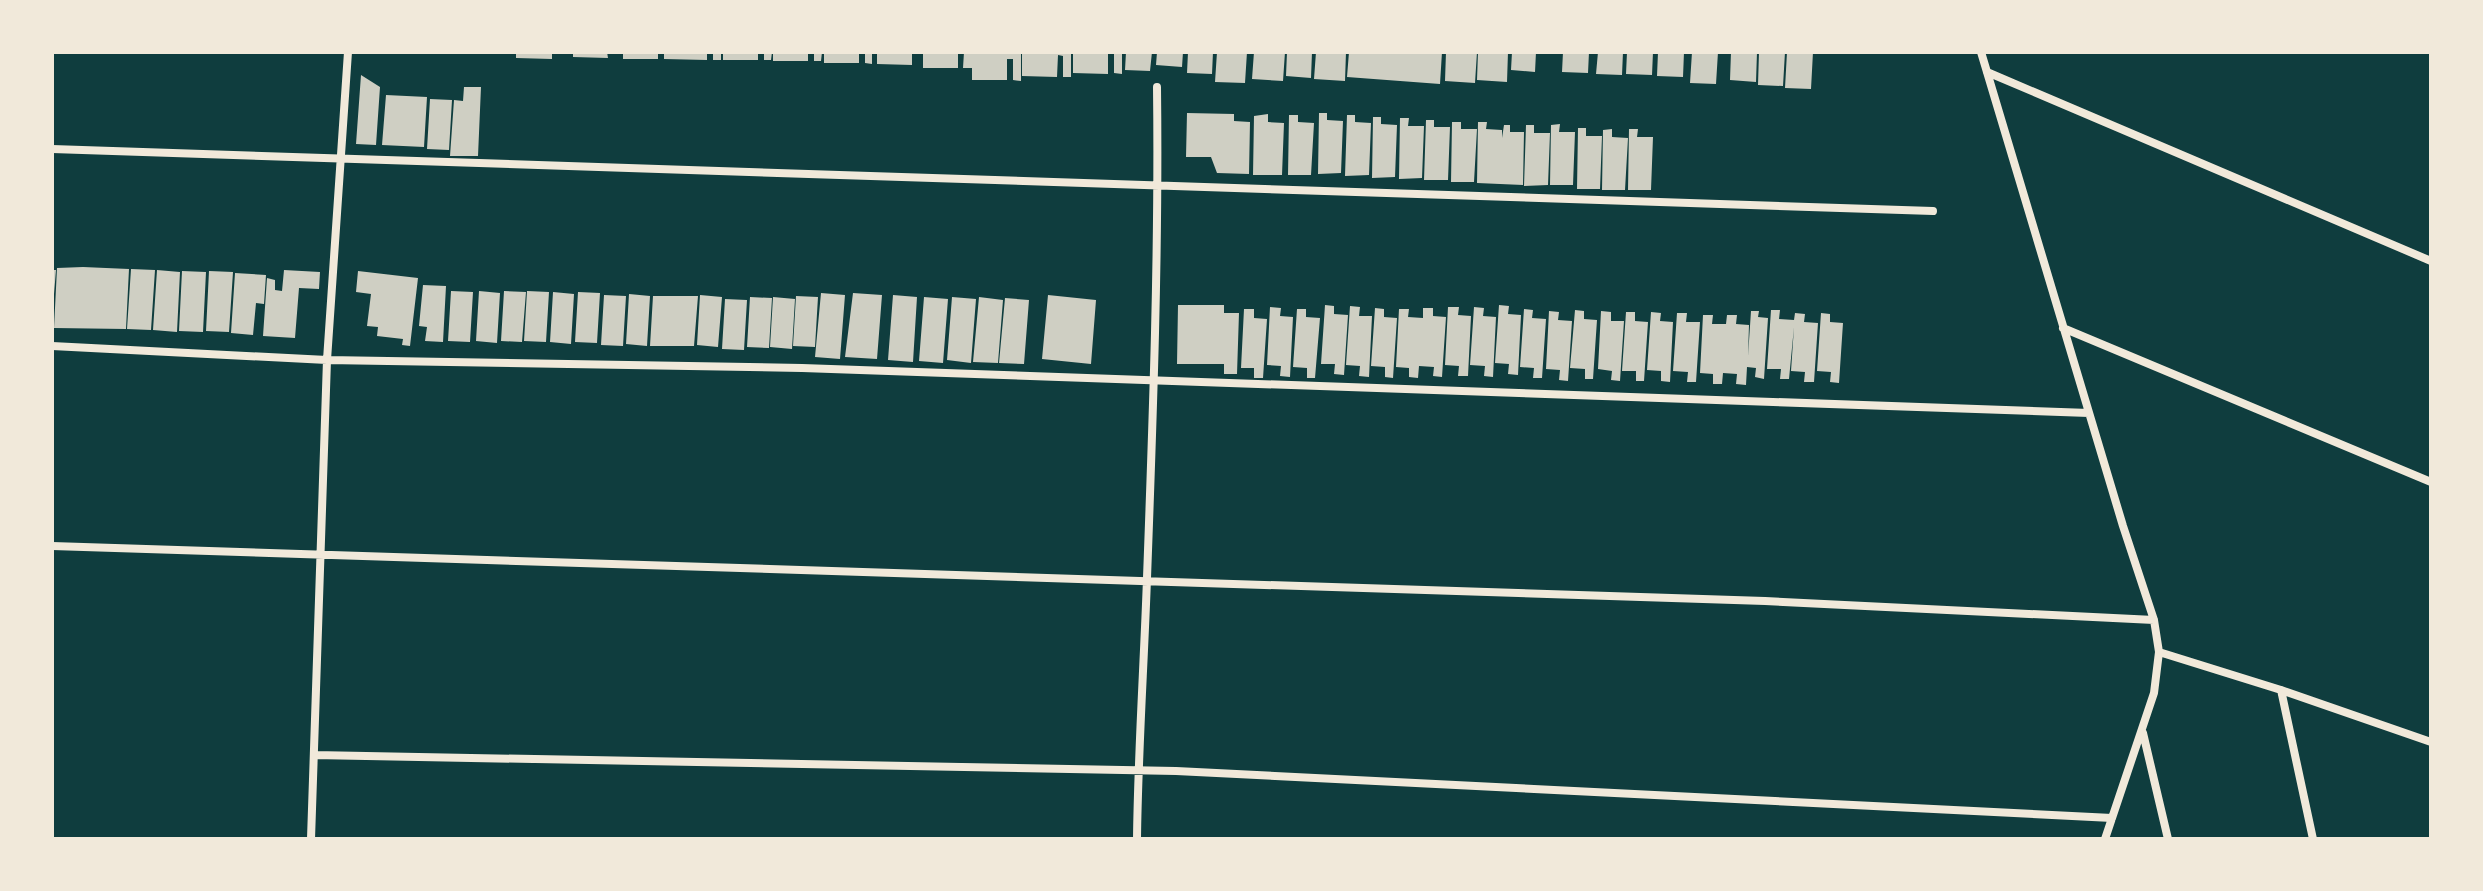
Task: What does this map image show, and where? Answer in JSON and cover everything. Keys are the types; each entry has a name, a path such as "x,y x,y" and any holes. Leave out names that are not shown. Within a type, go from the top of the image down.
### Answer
{"street":[{"path":"311,839 327,360 348,52"},
{"path":"1981,52 2154,620 2159,652 2154,693 2105,839"},
{"path":"1987,72 2431,261"},
{"path":"1137,839 1154,380 1157,87"},
{"path":"52,149 1933,211"},
{"path":"2063,328 2431,482"},
{"path":"52,346 327,360 786,368 2089,413"},
{"path":"52,546 1765,601 2154,620"},
{"path":"2159,652 2431,742"},
{"path":"2281,690 2313,839"},
{"path":"2143,733 2168,839"},
{"path":"314,755 1138,770 2112,818"}],"building":[{"path":"516,52 552,52 552,59 516,58"},
{"path":"573,52 607,52 608,58 573,57"},
{"path":"623,52 658,52 658,59 623,59"},
{"path":"664,52 707,52 707,60 664,59"},
{"path":"713,52 721,52 721,60 713,60"},
{"path":"723,52 758,52 758,60 723,60"},
{"path":"764,52 772,52 771,60 764,60"},
{"path":"773,52 808,52 808,61 773,61"},
{"path":"814,52 822,52 821,61 814,61"},
{"path":"824,52 859,52 859,63 824,63"},
{"path":"865,52 872,52 872,64 865,63"},
{"path":"877,52 912,52 912,65 877,64"},
{"path":"923,52 958,52 958,68 923,68"},
{"path":"964,52 1021,52 1021,81 1013,80 1013,59 1007,59 1007,80 972,80 972,68 963,68"},
{"path":"1022,52 1071,52 1071,77 1063,77 1063,56 1058,55 1057,77 1022,76"},
{"path":"1073,52 1108,52 1108,74 1073,73"},
{"path":"1114,52 1122,52 1122,74 1114,73"},
{"path":"1126,52 1152,52 1150,71 1125,70"},
{"path":"1157,52 1183,52 1182,67 1156,65"},
{"path":"1188,52 1213,52 1212,74 1187,73"},
{"path":"1217,52 1247,52 1245,83 1215,82"},
{"path":"1254,52 1285,52 1283,81 1252,79"},
{"path":"1287,52 1312,52 1311,78 1286,76"},
{"path":"1316,52 1346,52 1345,81 1314,79"},
{"path":"1349,52 1442,52 1440,84 1347,77"},
{"path":"1446,52 1477,52 1475,83 1445,81"},
{"path":"1478,52 1508,52 1507,82 1477,80"},
{"path":"1512,52 1536,52 1535,72 1511,70"},
{"path":"1563,52 1589,52 1588,73 1562,72"},
{"path":"1598,52 1623,52 1622,75 1596,74"},
{"path":"1627,52 1653,52 1652,75 1626,74"},
{"path":"1658,52 1684,52 1683,77 1657,76"},
{"path":"1692,52 1718,52 1716,84 1690,83"},
{"path":"1731,52 1757,52 1756,82 1730,80"},
{"path":"1759,52 1785,52 1783,86 1758,85"},
{"path":"1787,52 1813,52 1811,89 1785,88"},
{"path":"361,75 380,87 376,145 356,144"},
{"path":"464,87 481,87 478,156 450,156 454,100 463,101"},
{"path":"386,95 427,97 424,147 382,145"},
{"path":"430,99 452,100 449,150 427,149"},
{"path":"1187,113 1234,114 1234,121 1250,122 1249,174 1217,173 1211,157 1186,157"},
{"path":"1319,113 1327,113 1327,120 1343,121 1341,173 1318,174"},
{"path":"1268,114 1268,122 1284,123 1282,175 1253,175 1254,116"},
{"path":"1289,115 1298,115 1298,122 1314,123 1311,175 1288,175"},
{"path":"1347,115 1355,115 1355,122 1371,123 1369,175 1345,176"},
{"path":"1373,117 1381,117 1381,124 1397,125 1395,177 1372,178"},
{"path":"1400,118 1409,118 1408,126 1424,126 1422,178 1399,179"},
{"path":"1426,120 1434,120 1434,127 1450,127 1448,180 1424,180"},
{"path":"1452,122 1461,122 1461,129 1477,129 1474,182 1451,182"},
{"path":"1478,122 1487,122 1486,129 1502,130 1502,138 1504,125 1510,125 1510,132 1524,132 1523,185 1477,183"},
{"path":"1560,124 1559,132 1575,132 1573,185 1550,185 1551,125"},
{"path":"1526,125 1534,125 1534,133 1550,133 1548,185 1524,186"},
{"path":"1578,128 1586,128 1586,136 1602,136 1600,189 1577,189"},
{"path":"1612,129 1612,137 1628,138 1625,190 1602,190 1603,130"},
{"path":"1629,129 1638,129 1637,137 1653,137 1651,190 1628,190"},
{"path":"57,268 129,269 126,329 54,328"},
{"path":"131,269 155,270 151,330 127,329"},
{"path":"52,270 56,270 54,294 52,293"},
{"path":"157,270 180,272 177,332 153,330"},
{"path":"284,270 320,272 319,289 299,288 295,338 263,336 267,278 275,280 275,290 282,291"},
{"path":"182,271 206,272 203,332 179,331"},
{"path":"209,271 233,272 229,332 206,331"},
{"path":"358,271 418,278 410,346 402,345 403,339 377,336 378,327 367,326 371,294 356,292"},
{"path":"235,273 266,275 264,304 256,303 253,335 231,333"},
{"path":"423,285 446,286 443,342 425,341 427,327 419,326"},
{"path":"451,291 473,292 470,342 448,341"},
{"path":"479,291 500,293 497,343 476,341"},
{"path":"504,291 526,292 522,342 501,341"},
{"path":"527,291 549,292 546,342 524,341"},
{"path":"553,292 574,294 571,344 550,342"},
{"path":"578,292 600,293 597,343 575,342"},
{"path":"821,293 845,295 840,359 815,357"},
{"path":"853,293 882,295 877,359 845,357"},
{"path":"629,294 650,296 647,346 626,344"},
{"path":"604,295 626,296 623,346 601,345"},
{"path":"700,295 722,297 718,347 697,345"},
{"path":"893,295 917,297 913,362 888,360"},
{"path":"1048,295 1096,300 1091,364 1042,359"},
{"path":"653,296 698,296 694,346 650,346"},
{"path":"796,296 818,297 815,347 793,346"},
{"path":"750,297 772,298 769,348 747,347"},
{"path":"773,297 795,299 792,349 770,347"},
{"path":"924,297 948,299 943,363 919,361"},
{"path":"952,297 976,299 971,363 947,360"},
{"path":"979,297 1003,300 998,363 973,362"},
{"path":"1005,298 1029,300 1024,364 999,363"},
{"path":"725,299 747,300 744,350 722,349"},
{"path":"1178,305 1224,305 1224,313 1239,313 1237,374 1224,374 1224,364 1177,364"},
{"path":"1325,305 1334,306 1334,314 1348,315 1344,375 1334,374 1335,364 1321,364"},
{"path":"1499,305 1509,306 1508,314 1521,315 1518,375 1508,374 1509,364 1495,363"},
{"path":"1350,306 1360,307 1359,316 1372,316 1369,377 1359,376 1360,366 1346,365"},
{"path":"1270,307 1281,308 1280,316 1293,317 1290,377 1280,376 1281,366 1267,365"},
{"path":"1448,307 1459,307 1458,315 1471,316 1468,376 1458,376 1459,366 1445,365"},
{"path":"1474,307 1484,308 1483,316 1496,317 1493,377 1484,376 1485,366 1470,365"},
{"path":"1375,308 1384,309 1384,317 1397,318 1393,378 1385,377 1385,367 1371,366"},
{"path":"1423,308 1433,308 1433,316 1446,317 1442,377 1433,376 1434,367 1419,366 1418,378 1409,377 1409,368 1396,367 1399,309 1409,309 1408,317 1423,318"},
{"path":"1244,309 1254,309 1254,318 1267,319 1263,378 1254,378 1254,368 1241,368"},
{"path":"1297,309 1306,309 1306,317 1320,318 1315,378 1307,378 1307,368 1293,367"},
{"path":"1524,309 1533,310 1532,318 1546,319 1542,378 1533,378 1534,368 1520,367"},
{"path":"1575,310 1584,311 1584,319 1597,320 1593,379 1585,379 1585,369 1570,368"},
{"path":"1771,310 1780,310 1779,319 1794,320 1795,313 1805,314 1804,322 1818,323 1814,382 1804,382 1805,372 1791,371 1794,327 1789,379 1780,379 1781,369 1767,369"},
{"path":"1549,311 1559,312 1558,320 1572,321 1568,381 1559,380 1560,370 1546,369"},
{"path":"1601,311 1611,312 1611,321 1624,321 1620,381 1611,380 1612,371 1598,369"},
{"path":"1751,311 1759,311 1758,317 1768,318 1764,379 1755,377 1756,368 1747,367 1746,385 1736,384 1737,374 1723,373 1722,384 1713,384 1713,374 1700,373 1703,315 1713,315 1712,324 1726,324 1727,315 1737,315 1736,324 1749,325 1748,356"},
{"path":"1626,312 1635,312 1635,321 1648,322 1644,381 1636,381 1636,371 1622,371"},
{"path":"1651,312 1661,313 1660,321 1673,322 1670,382 1661,381 1661,371 1647,370"},
{"path":"1677,313 1687,313 1686,322 1700,322 1696,382 1687,382 1688,372 1673,371"},
{"path":"1821,313 1830,314 1830,322 1843,323 1839,383 1830,382 1831,372 1817,371"}]}
